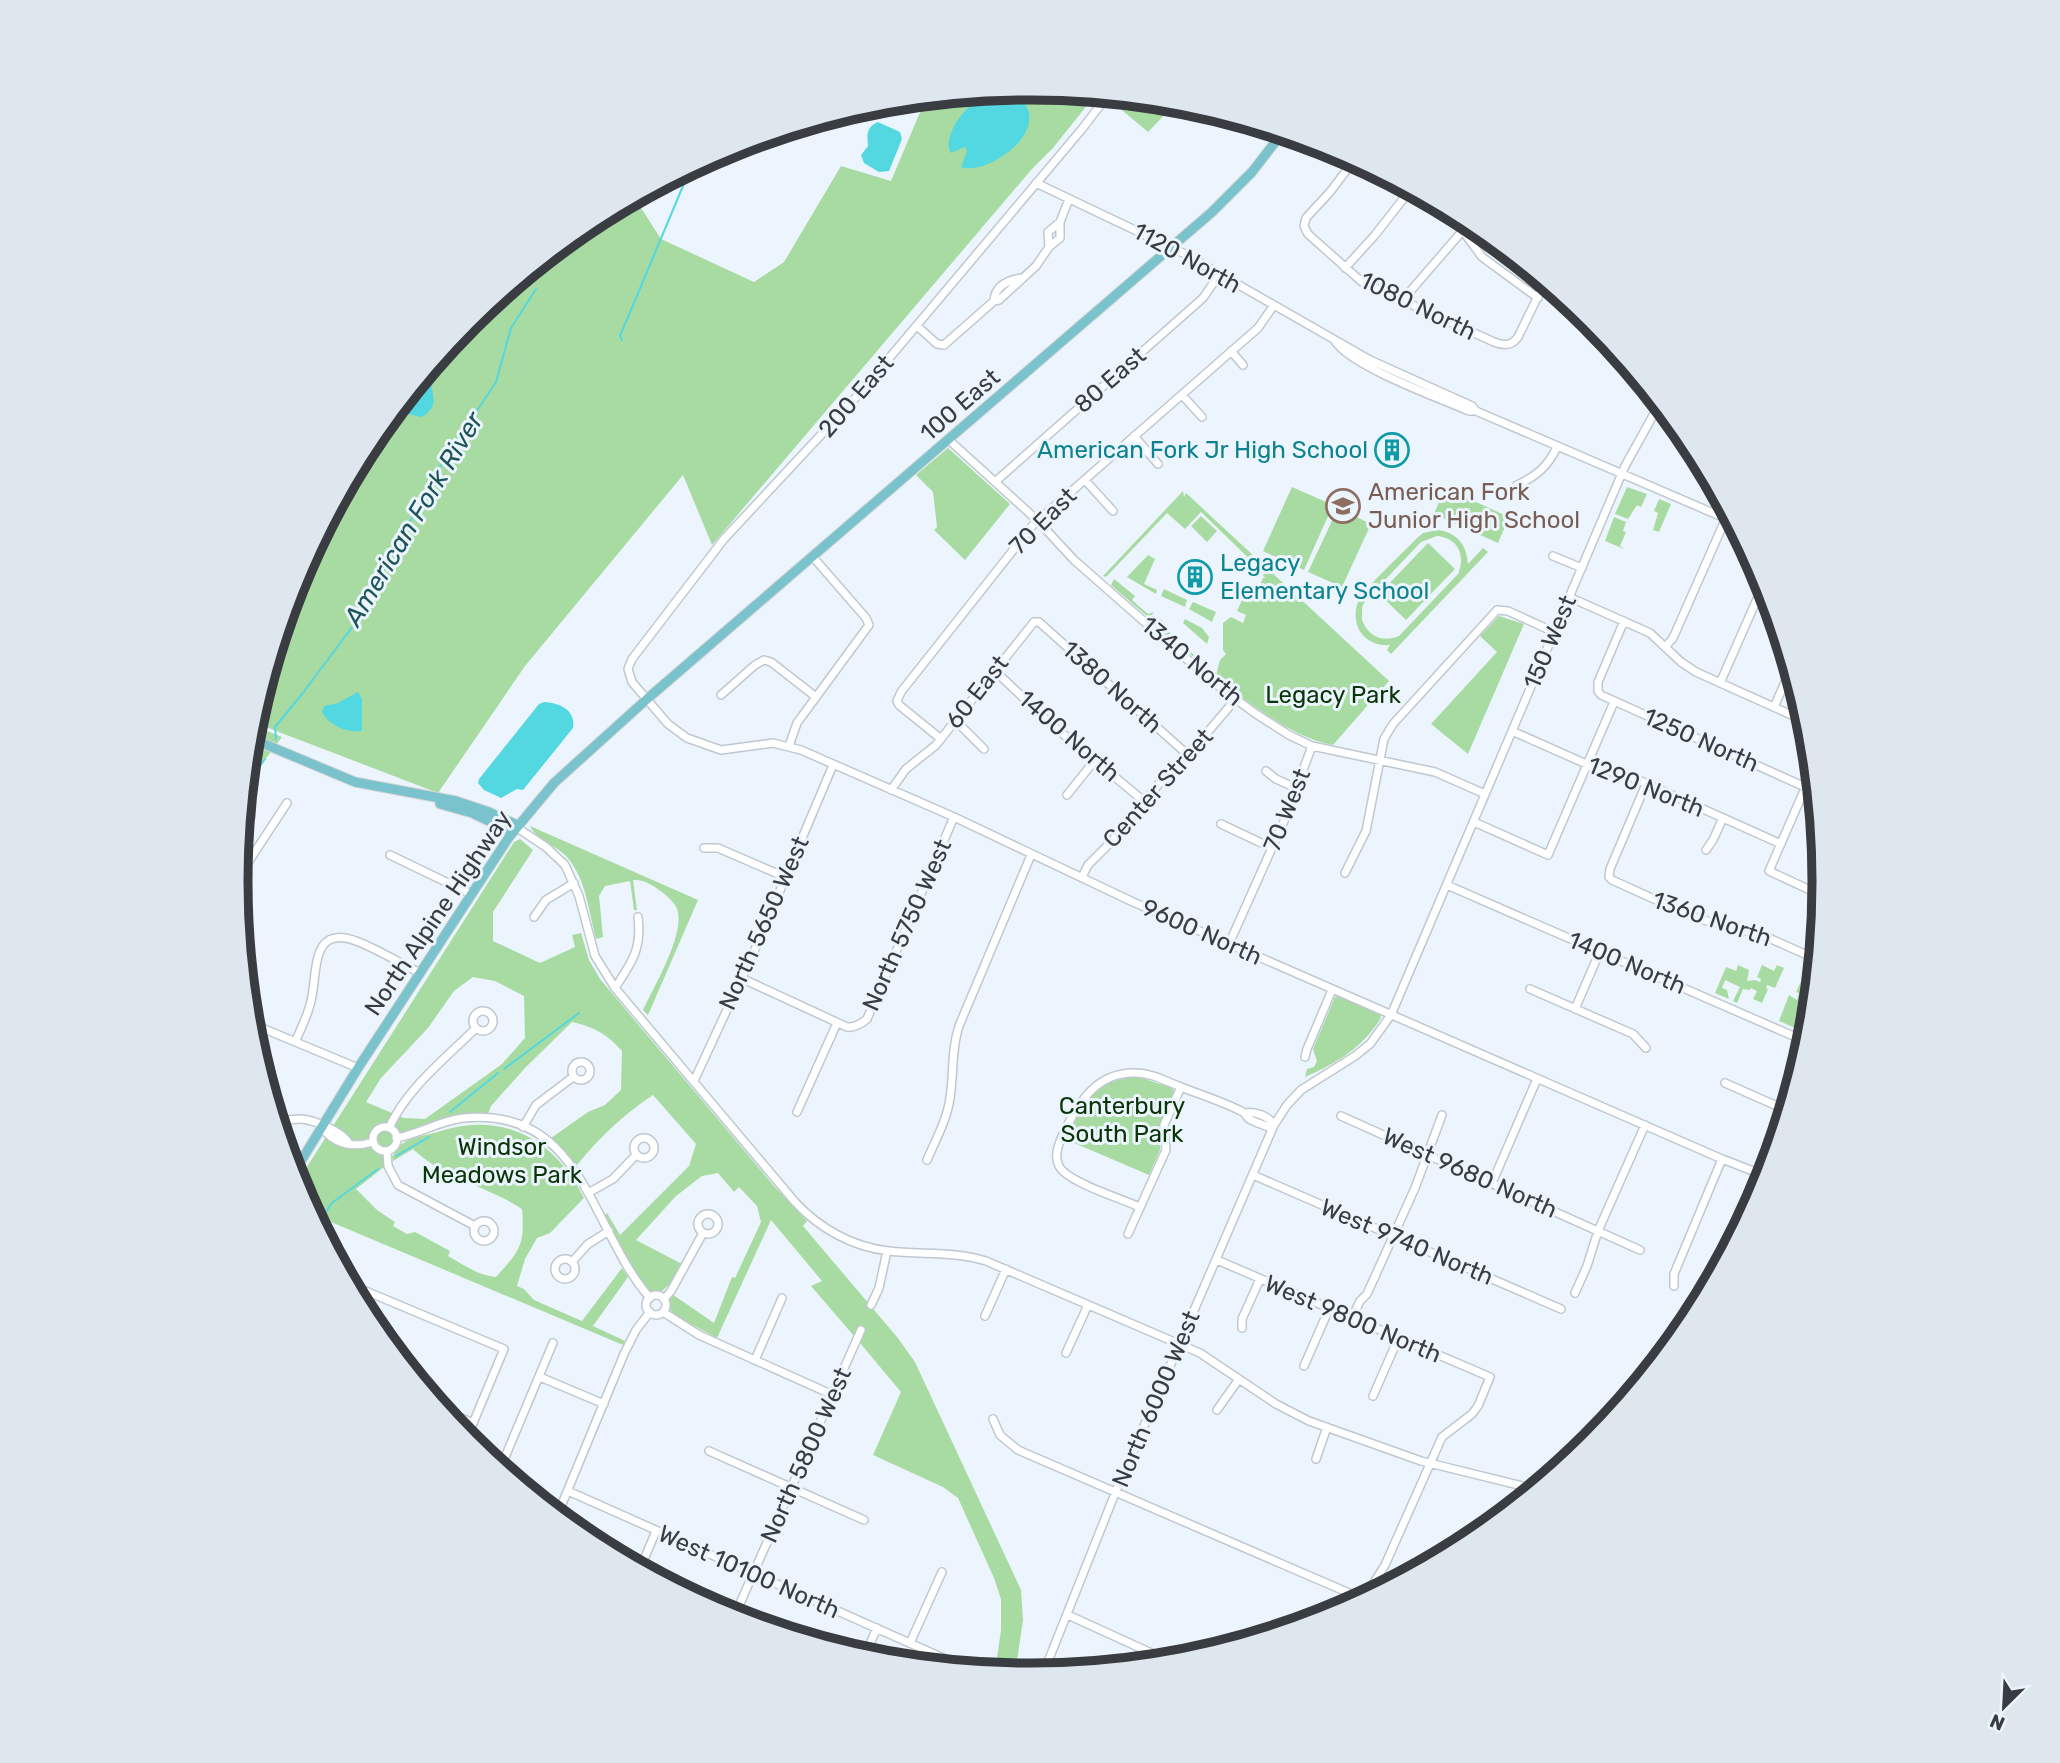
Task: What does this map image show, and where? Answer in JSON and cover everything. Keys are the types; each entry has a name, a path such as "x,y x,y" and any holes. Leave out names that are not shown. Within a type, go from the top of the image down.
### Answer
{"main road":[{"name":"100 East","path":"649,697 1172,248 1223,202 1252,172 1277,140"},
{"name":"North Alpine Highway","path":"301,1162 515,828 567,771 649,697"},
{"path":"260,745 355,788 458,808 515,828"}],"street":[{"name":"200 East","path":"649,697 628,675 632,659 724,539 840,416 1101,103"},
{"name":"1080 North","path":"1348,167 1306,218 1304,226 1308,234 1362,282 1494,342 1509,344 1518,337 1538,298"},
{"name":"1120 North","path":"1036,183 1172,248 1335,341 1339,347 1367,365 1469,411 1476,411 1720,516"},
{"path":"1345,268 1406,196"},
{"path":"917,326 941,345 994,301 999,300 1035,267 1049,247 1057,242 1061,234 1060,222 1069,199"},
{"path":"1049,247 1048,232 1060,222"},
{"path":"1404,303 1407,295 1462,230"},
{"path":"1466,232 1482,257 1538,298 1541,291"},
{"name":"80 East","path":"995,482 1203,298 1219,275"},
{"name":"70 East","path":"941,739 903,710 897,701 901,692 966,607 1038,521 1261,324 1273,305"},
{"path":"1231,351 1243,365"},
{"path":"1182,395 1202,417"},
{"name":"150 West","path":"1391,1015 1622,475 1637,441 1655,412"},
{"path":"1134,436 1158,464"},
{"name":"1340 North","path":"948,440 1038,521 1074,560 1235,700 1289,735 1312,746 1444,775 1485,794"},
{"path":"1517,485 1543,470 1557,447"},
{"path":"1086,480 1113,511"},
{"path":"1666,646 1673,638 1726,527"},
{"path":"1553,556 1582,568"},
{"path":"789,746 797,723 869,625 866,618 813,557"},
{"path":"1569,597 1650,633 1688,667 1794,716"},
{"path":"1720,683 1758,597"},
{"path":"1345,873 1368,823 1387,731 1497,610 1508,611 1554,632"},
{"name":"1250 North","path":"1624,621 1598,682 1598,691 1605,698 1805,787"},
{"name":"60 East","path":"891,790 906,769 941,739 1034,622"},
{"name":"1380 North","path":"1034,622 1039,622 1188,755"},
{"path":"721,695 764,660 771,662 816,697"},
{"name":"1400 North","path":"994,670 1145,802"},
{"path":"1774,707 1786,681"},
{"name":"9600 North","path":"649,697 677,731 710,747 721,750 760,744 789,746 954,817 1031,855 1229,944 1755,1172"},
{"name":"Center Street","path":"1082,877 1088,864 1111,842 1167,774 1188,755 1235,700"},
{"path":"1474,822 1548,855 1614,702"},
{"path":"955,720 984,749"},
{"name":"1290 North","path":"1512,731 1587,764 1623,774 1780,844"},
{"name":"70 West","path":"1229,944 1272,848 1312,746"},
{"path":"1067,795 1095,760"},
{"name":"North 5650 West","path":"694,1081 833,765"},
{"path":"1266,771 1296,788"},
{"name":"1360 North","path":"1646,784 1609,877 1616,883 1696,918 1762,935 1808,955"},
{"path":"1805,787 1769,871 1812,891"},
{"path":"249,861 287,803"},
{"name":"North 5750 West","path":"837,1023 854,1027 867,1019 954,817"},
{"path":"1706,850 1723,818"},
{"path":"1221,824 1272,848"},
{"path":"515,828 557,855 565,865 574,883 595,956 615,988 809,1218 847,1240 887,1251 967,1256 1006,1269 1217,1362 1292,1413 1429,1463 1524,1486"},
{"path":"704,848 718,848 785,877"},
{"path":"390,855 471,894"},
{"path":"927,1160 946,1120 951,1097 953,1052 959,1026 1031,855"},
{"path":"534,917 546,900 574,883"},
{"name":"1400 North","path":"1447,885 1796,1037"},
{"path":"615,988 631,963 641,937 638,917"},
{"path":"295,1042 311,1002 318,953 325,942 332,938 355,941 420,973"},
{"path":"1575,1009 1600,951"},
{"path":"741,978 837,1023 797,1112"},
{"path":"1305,1057 1332,989"},
{"path":"1530,989 1633,1034 1646,1048"},
{"name":"North 6000 West","path":"1048,1663 1116,1491 1274,1125 1301,1090 1370,1044 1391,1015"},
{"path":"262,1028 359,1068"},
{"path":"389,1128 410,1094 476,1028"},
{"path":"1140,1207 1076,1180 1064,1173 1058,1165 1057,1150 1080,1100 1091,1089 1118,1074 1145,1074 1198,1092 1245,1113 1253,1111 1271,1120 1274,1125"},
{"path":"523,1127 536,1105 573,1077"},
{"path":"1492,1183 1537,1079"},
{"path":"1725,1083 1778,1107"},
{"path":"1128,1234 1166,1150 1164,1125 1181,1087"},
{"path":"1352,1318 1360,1301 1367,1294 1394,1236 1415,1188 1441,1115"},
{"name":"West 9680 North","path":"1341,1116 1640,1250"},
{"path":"396,1138 460,1118 490,1118 523,1127 552,1144 573,1166 627,1269 650,1298"},
{"path":"286,1120 301,1119 322,1127 329,1137 342,1144 361,1146 373,1142"},
{"path":"1575,1293 1598,1231 1645,1125"},
{"path":"373,1142 378,1149 387,1151 394,1146 396,1138 389,1128"},
{"path":"373,1142 377,1130 389,1128"},
{"path":"387,1151 388,1166 398,1185 475,1226"},
{"path":"588,1193 613,1178 636,1155"},
{"path":"1674,1286 1674,1274 1722,1159"},
{"name":"West 9740 North","path":"1253,1175 1561,1309"},
{"path":"572,1262 588,1244 609,1231"},
{"path":"664,1299 704,1233"},
{"path":"871,1305 881,1280 887,1251"},
{"name":"West 9800 North","path":"1217,1260 1490,1377 1478,1406 1472,1414 1442,1437 1429,1463"},
{"path":"985,1316 1006,1269"},
{"path":"1242,1328 1242,1319 1260,1279"},
{"path":"364,1290 504,1349 471,1428"},
{"path":"657,1295 664,1299 666,1306 663,1312 656,1315 650,1312 646,1305 650,1298 657,1295"},
{"path":"755,1360 782,1298"},
{"path":"1066,1353 1088,1305"},
{"path":"1304,1366 1329,1309"},
{"path":"561,1507 628,1344 650,1312"},
{"path":"663,1312 711,1341 832,1395"},
{"name":"North 5800 West","path":"738,1607 861,1331"},
{"path":"1373,1396 1398,1339"},
{"path":"504,1459 553,1343"},
{"path":"540,1377 604,1404"},
{"path":"1217,1410 1239,1379"},
{"path":"462,1418 473,1423"},
{"path":"993,1419 1000,1435 1017,1450 1351,1594"},
{"path":"1316,1459 1327,1427"},
{"path":"709,1451 864,1520"},
{"path":"1372,1585 1385,1565 1429,1463"},
{"name":"West 10100 North","path":"568,1491 941,1658"},
{"path":"643,1561 656,1531"},
{"path":"910,1643 942,1572"},
{"path":"1068,1615 1152,1653"},
{"path":"869,1646 877,1628"}],"green space":[{"path":"979,101 1090,102 712,545 683,475 525,666 438,793 264,726 290,630 308,582 353,491 380,447 442,366 515,294 554,261 639,204 661,239 754,282 784,262 841,166 891,181 922,107"},
{"path":"1115,104 1167,112 1148,132"},
{"path":"948,448 1010,504 965,560 934,530 937,527 933,492 916,475"},
{"path":"1292,487 1333,505 1304,570 1263,551"},
{"path":"1627,487 1647,494 1641,507 1637,505 1628,519 1615,514"},
{"path":"1445,488 1509,517 1498,543 1434,514"},
{"name":"Legacy Park","path":"1183,491 1184,497 1186,493 1389,681 1333,745 1281,724 1231,690 1204,667 1220,679 1216,675 1220,660 1226,654 1223,650 1223,623 1231,617 1243,623 1246,615 1237,611 1243,598 1252,602 1263,578 1266,578 1201,512 1185,529 1167,513 1106,577 1103,576"},
{"path":"1659,499 1671,504 1659,532 1653,530 1658,513 1654,511"},
{"path":"1338,508 1371,524 1342,587 1308,572"},
{"path":"1201,516 1217,531 1207,542 1191,526"},
{"path":"1614,517 1626,522 1623,531 1626,532 1620,546 1624,549 1605,541"},
{"path":"1437,530 1450,533 1463,545 1468,564 1483,548 1488,552 1391,654 1387,650 1390,645 1374,643 1361,633 1356,622 1358,602 1376,579 1423,533","holes":["1437,536 1455,544 1460,554 1458,574 1399,636 1387,639 1376,637 1362,620 1365,601 1421,542"]},
{"path":"1428,543 1455,569 1406,620 1379,594"},
{"path":"1148,555 1155,559 1144,584 1157,590 1156,594 1127,577"},
{"path":"1114,579 1135,596 1132,600 1148,614 1154,612 1149,618 1111,585"},
{"path":"1164,589 1187,600 1185,607 1161,596"},
{"path":"1193,602 1216,612 1212,622 1189,609"},
{"path":"1499,616 1524,624 1468,754 1431,724 1497,652 1480,636"},
{"path":"1161,619 1163,621 1160,624 1195,656 1200,653 1197,660 1157,626"},
{"path":"1185,619 1202,628 1209,637 1207,644 1183,623"},
{"path":"263,729 282,737 256,771"},
{"path":"530,826 698,900 648,1015 643,1010 676,935 678,913 674,904 652,885 633,880 637,910 634,910 630,881 605,886 599,896 603,937 596,939 579,875 563,853 536,835"},
{"name":"Windsor Meadows Park","path":"520,839 533,850 493,912 493,941 540,963 575,947 572,935 581,933 589,960 600,979 774,1186 807,1221 803,1226 897,1337 915,1362 1021,1590 1023,1620 1017,1663 996,1662 1001,1630 1001,1599 958,1498 943,1487 873,1455 901,1392 860,1343 864,1333 857,1328 854,1336 811,1286 822,1281 771,1220 717,1338 672,1314 668,1302 672,1294 714,1323 732,1277 735,1278 761,1222 757,1206 739,1187 734,1192 718,1173 702,1176 676,1196 636,1240 682,1264 671,1283 661,1292 650,1292 635,1273 605,1215 607,1213 620,1235 689,1166 696,1144 653,1095 612,1127 577,1165 551,1138 588,1112 605,1105 621,1090 622,1051 611,1040 594,1029 572,1022 526,1067 491,1106 488,1114 449,1116 403,1133 383,1160 384,1167 356,1189 377,1210 395,1222 393,1226 407,1234 415,1232 450,1251 448,1256 465,1266 496,1277 519,1247 523,1231 522,1209 438,1168 413,1149 393,1161 392,1157 401,1145 409,1140 461,1126 505,1128 542,1145 572,1177 584,1198 550,1233 537,1238 525,1259 517,1286 524,1289 534,1300 582,1321 622,1268 628,1277 593,1326 625,1341 623,1345 326,1220 304,1171 514,842","holes":["473,977 495,981 524,996 525,1038 502,1064 425,1119 404,1118 366,1102 381,1078 428,1028 454,991"]},
{"path":"1738,965 1749,970 1747,981 1760,982 1761,979 1757,977 1762,965 1774,971 1777,965 1784,968 1775,988 1767,985 1762,1003 1753,999 1757,991 1751,988 1743,989 1737,1003 1733,1001 1740,987 1725,980 1722,988 1727,990 1729,999 1715,993 1726,967 1736,971"},
{"path":"1803,977 1806,978 1798,1029 1779,1021 1789,995 1797,1000 1799,993 1796,992"},
{"path":"1339,996 1380,1014 1381,1018 1366,1038 1348,1054 1305,1077 1307,1069 1314,1067 1317,1061 1313,1049 1335,997"},
{"name":"Canterbury South Park","path":"1139,1077 1172,1088 1174,1092 1160,1124 1160,1150 1149,1175 1067,1140 1085,1103 1100,1088 1111,1082"}],"water":[{"path":"981,101 1025,104 1029,116 1028,127 1012,149 1000,157 975,168 964,168 961,167 967,151 965,147 951,153 950,135 964,112"},
{"path":"878,122 900,132 902,139 889,171 879,172 864,163 861,155 868,146 869,129"},
{"path":"431,380 434,401 431,409 422,417 405,413"},
{"path":"358,692 362,699 362,731 339,727 325,717 322,712 324,706 338,703"},
{"path":"544,702 566,709 572,716 573,728 523,790 517,789 501,798 484,790 478,783 479,779 539,704"}],"waterway":[{"path":"622,340 620,336 686,179"},
{"name":"American Fork River","path":"276,739 275,727 353,626 439,468 496,382 511,328 536,289"},
{"name":"American Fork River","path":"256,771 265,759"},
{"path":"504,1069 579,1013"},
{"path":"450,1112 498,1073"},
{"path":"396,1156 429,1137"},
{"path":"324,1215 332,1203 378,1169"}],"place":[{"name":"American Fork Jr High School","path":"1392,450"},
{"name":"American Fork Junior High School","path":"1343,506"},
{"name":"Legacy Elementary School","path":"1195,577"}]}
